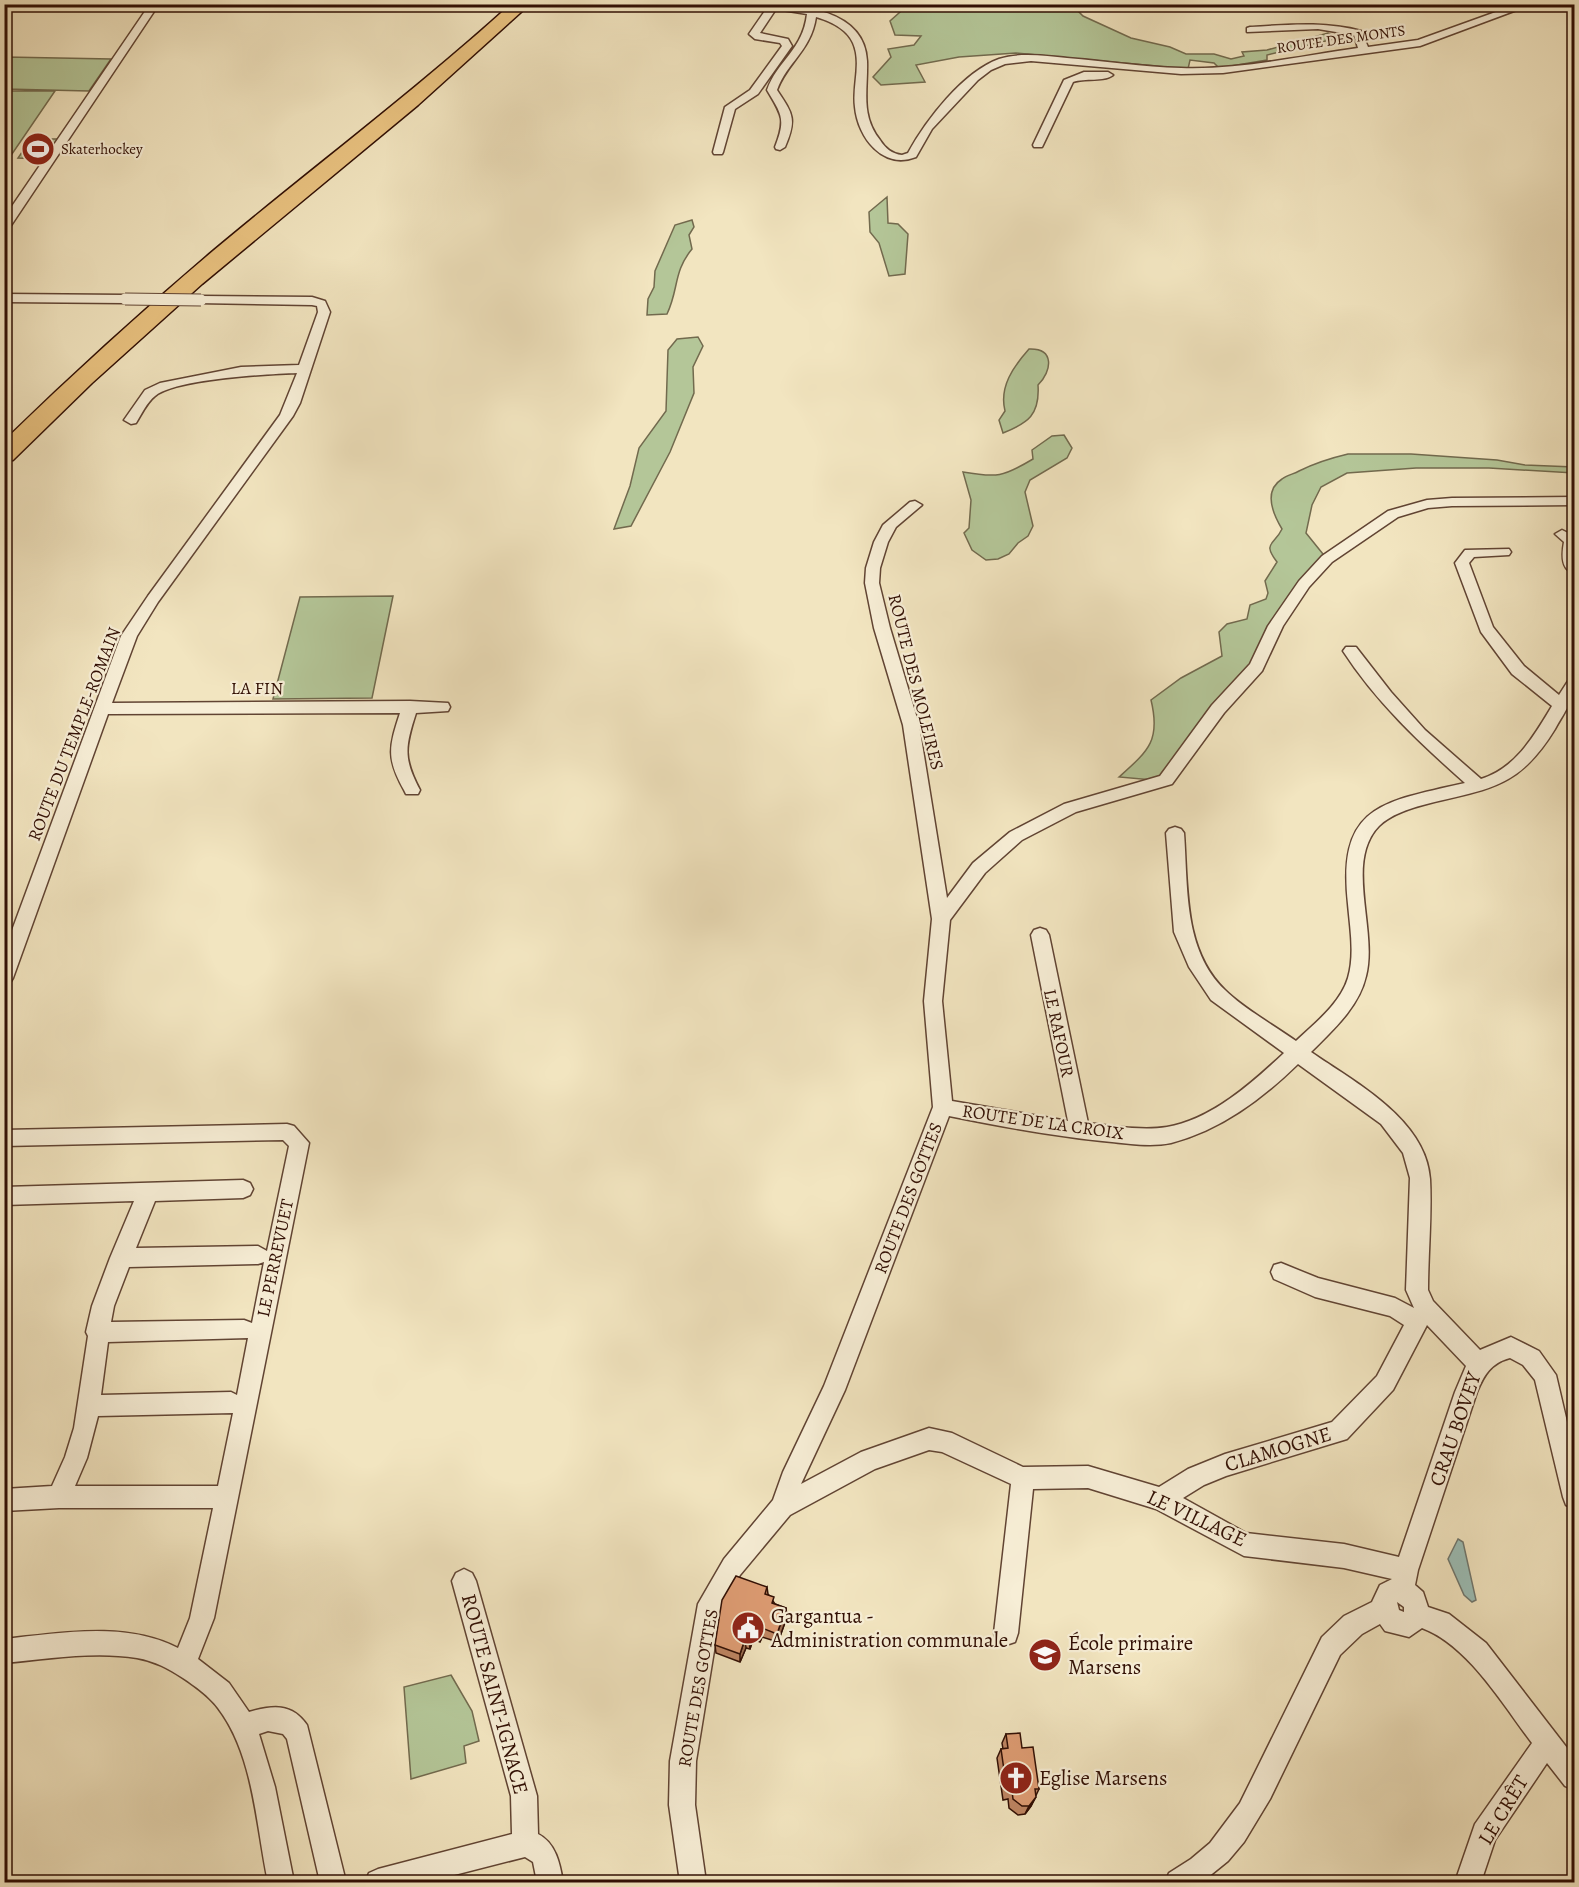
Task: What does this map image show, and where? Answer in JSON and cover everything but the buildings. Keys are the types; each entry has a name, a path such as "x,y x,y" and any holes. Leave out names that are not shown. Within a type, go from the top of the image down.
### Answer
{"highway":[{"path":"4,438 96,351 166,290 433,71 510,4"},
{"path":"4,455 88,374 170,300 444,73 522,4"}],"street":[{"path":"4,227 155,4"},
{"name":"ROUTE DES MONTS","path":"761,4 798,7 839,24 855,37 861,56 861,115 886,154 903,159 912,155 932,122 980,73 997,63 1015,58 1215,71 1364,51 1439,38 1529,4"},
{"path":"718,152 730,107 754,92 787,46 784,41 762,38 753,34 773,6"},
{"path":"780,147 790,125 788,117 772,90 776,78 790,64 809,31 812,13"},
{"path":"1250,30 1338,27 1358,33 1364,51"},
{"name":"ROUTE DES MONTS","path":"1038,145 1070,79 1088,74 1144,75 1150,73 1152,68"},
{"name":"ROUTE DU TEMPLE-ROMAIN","path":"4,298 320,302 324,306 305,369 286,416 153,599 129,636 4,978"},
{"path":"131,420 150,393 165,386 222,373 305,369"},
{"path":"941,919 979,868 1016,836 1070,808 1166,780 1218,709 1257,667 1276,626 1304,584 1327,559 1393,514 1427,504 1453,502 1575,501"},
{"name":"ROUTE DES MOLEIRES","path":"915,505 890,525 881,542 873,568 872,583 882,628 911,725 941,919"},
{"path":"1562,534 1571,540 1569,557 1575,568"},
{"path":"1504,552 1470,553 1462,563 1486,628 1518,670 1560,704"},
{"path":"1351,651 1385,696 1419,734 1477,785"},
{"name":"ROUTE DE LA CROIX","path":"943,1107 1080,1131 1169,1135 1209,1121 1249,1096 1344,1006 1357,977 1362,949 1354,863 1362,834 1379,817 1403,805 1505,775 1533,752 1560,704 1575,685"},
{"path":"410,706 396,750 399,768 412,790"},
{"name":"LA FIN","path":"104,709 442,707"},
{"path":"1175,832 1183,932 1195,962 1218,995 1388,1118 1406,1137 1418,1161 1420,1178 1417,1290 1421,1315"},
{"name":"ROUTE DES GOTTES","path":"693,1882 682,1805 683,1761 710,1604 732,1567 782,1507 790,1480 834,1390 943,1107 933,1001 941,919"},
{"name":"LE RAFOUR","path":"1040,935 1080,1131"},
{"name":"LE PERREVUET","path":"4,1138 287,1132 299,1143 202,1618 184,1664"},
{"path":"4,1196 243,1189"},
{"path":"59,1497 76,1458 89,1407 97,1332 103,1306 120,1258 148,1192"},
{"path":"120,1258 258,1255"},
{"path":"1281,1272 1315,1287 1421,1315 1478,1363"},
{"name":"CLAMOGNE","path":"1161,1499 1196,1478 1225,1465 1339,1431 1385,1383 1421,1315"},
{"path":"97,1332 244,1330"},
{"name":"CRAU BOVEY","path":"1404,1580 1478,1363 1493,1352 1510,1347 1531,1358 1545,1375 1575,1497"},
{"path":"89,1407 231,1403"},
{"name":"LE VILLAGE","path":"782,1507 869,1460 930,1438 944,1441 995,1467 1023,1478 1088,1478 1161,1499 1244,1544 1344,1556 1404,1580"},
{"path":"1006,1633 1023,1478"},
{"path":"4,1500 59,1497 228,1497"},
{"path":"1404,1580 1415,1600 1418,1615 1409,1625 1394,1622 1384,1609 1383,1600 1386,1593 1404,1580"},
{"name":"ROUTE SAINT-IGNACE","path":"464,1581 524,1796 525,1844"},
{"path":"1178,1882 1194,1874 1224,1849 1246,1820 1330,1646 1353,1625 1384,1609"},
{"path":"1418,1615 1440,1623 1477,1652 1575,1777"},
{"path":"4,1651 62,1646 121,1645 154,1650 184,1664 227,1700 242,1727 256,1763 282,1882"},
{"path":"242,1727 268,1719 290,1722 298,1734 333,1882"},
{"name":"LE CRÊT","path":"1468,1882 1484,1833 1547,1742"},
{"path":"378,1882 525,1844 534,1844 543,1851 550,1882"}],"green space":[{"path":"908,5 1072,5 1083,16 1131,38 1170,47 1186,54 1214,54 1231,59 1244,56 1242,52 1267,50 1328,33 1338,38 1267,55 1267,60 1219,68 1214,63 1190,60 1188,69 1016,53 959,57 916,65 925,82 881,85 873,77 891,57 888,49 914,45 921,36 895,35 890,21"},
{"path":"5,57 111,59 89,91 5,89"},
{"path":"5,91 55,91 12,154 5,154"},
{"name":"Skaterhockey","path":"31,139 58,139 45,159 18,158"},
{"path":"887,197 888,223 898,224 908,234 905,274 889,276 879,243 870,232 869,212"},
{"path":"692,220 694,227 689,235 692,249 682,265 667,314 647,315 648,299 654,287 655,271 675,225"},
{"path":"698,337 703,346 693,367 694,393 670,452 631,526 614,529 630,486 639,448 666,411 668,350 677,339"},
{"path":"1029,349 1043,352 1048,361 1046,373 1038,385 1037,404 1026,421 1003,433 999,420 1005,411 1006,386 1013,370"},
{"path":"1064,435 1072,448 1067,458 1030,480 1025,492 1033,526 1028,536 1009,554 998,559 986,560 972,550 964,533 969,528 971,500 963,472 984,475 1007,473 1033,459 1032,450 1052,436"},
{"path":"1348,454 1411,454 1497,460 1525,465 1574,467 1574,473 1489,468 1416,468 1347,473 1321,487 1312,505 1306,533 1327,559 1304,584 1258,664 1167,778 1153,780 1119,777 1138,760 1150,744 1154,726 1151,700 1181,678 1222,656 1219,632 1227,624 1247,619 1250,605 1266,599 1268,593 1265,581 1277,562 1270,547 1282,529 1273,510 1271,496 1276,484 1286,476"},
{"path":"393,596 372,698 273,699 300,597"},
{"path":"451,1675 472,1711 479,1741 464,1746 466,1763 411,1779 404,1687"}],"water":[{"path":"1458,1539 1463,1542 1476,1600 1472,1602 1464,1595 1448,1559"}],"place":[{"name":"Skaterhockey","path":"38,149"},
{"name":"Gargantua - Administration communale","path":"748,1628"},
{"name":"École primaire Marsens","path":"1045,1655"},
{"name":"Eglise Marsens","path":"1016,1778"}]}
